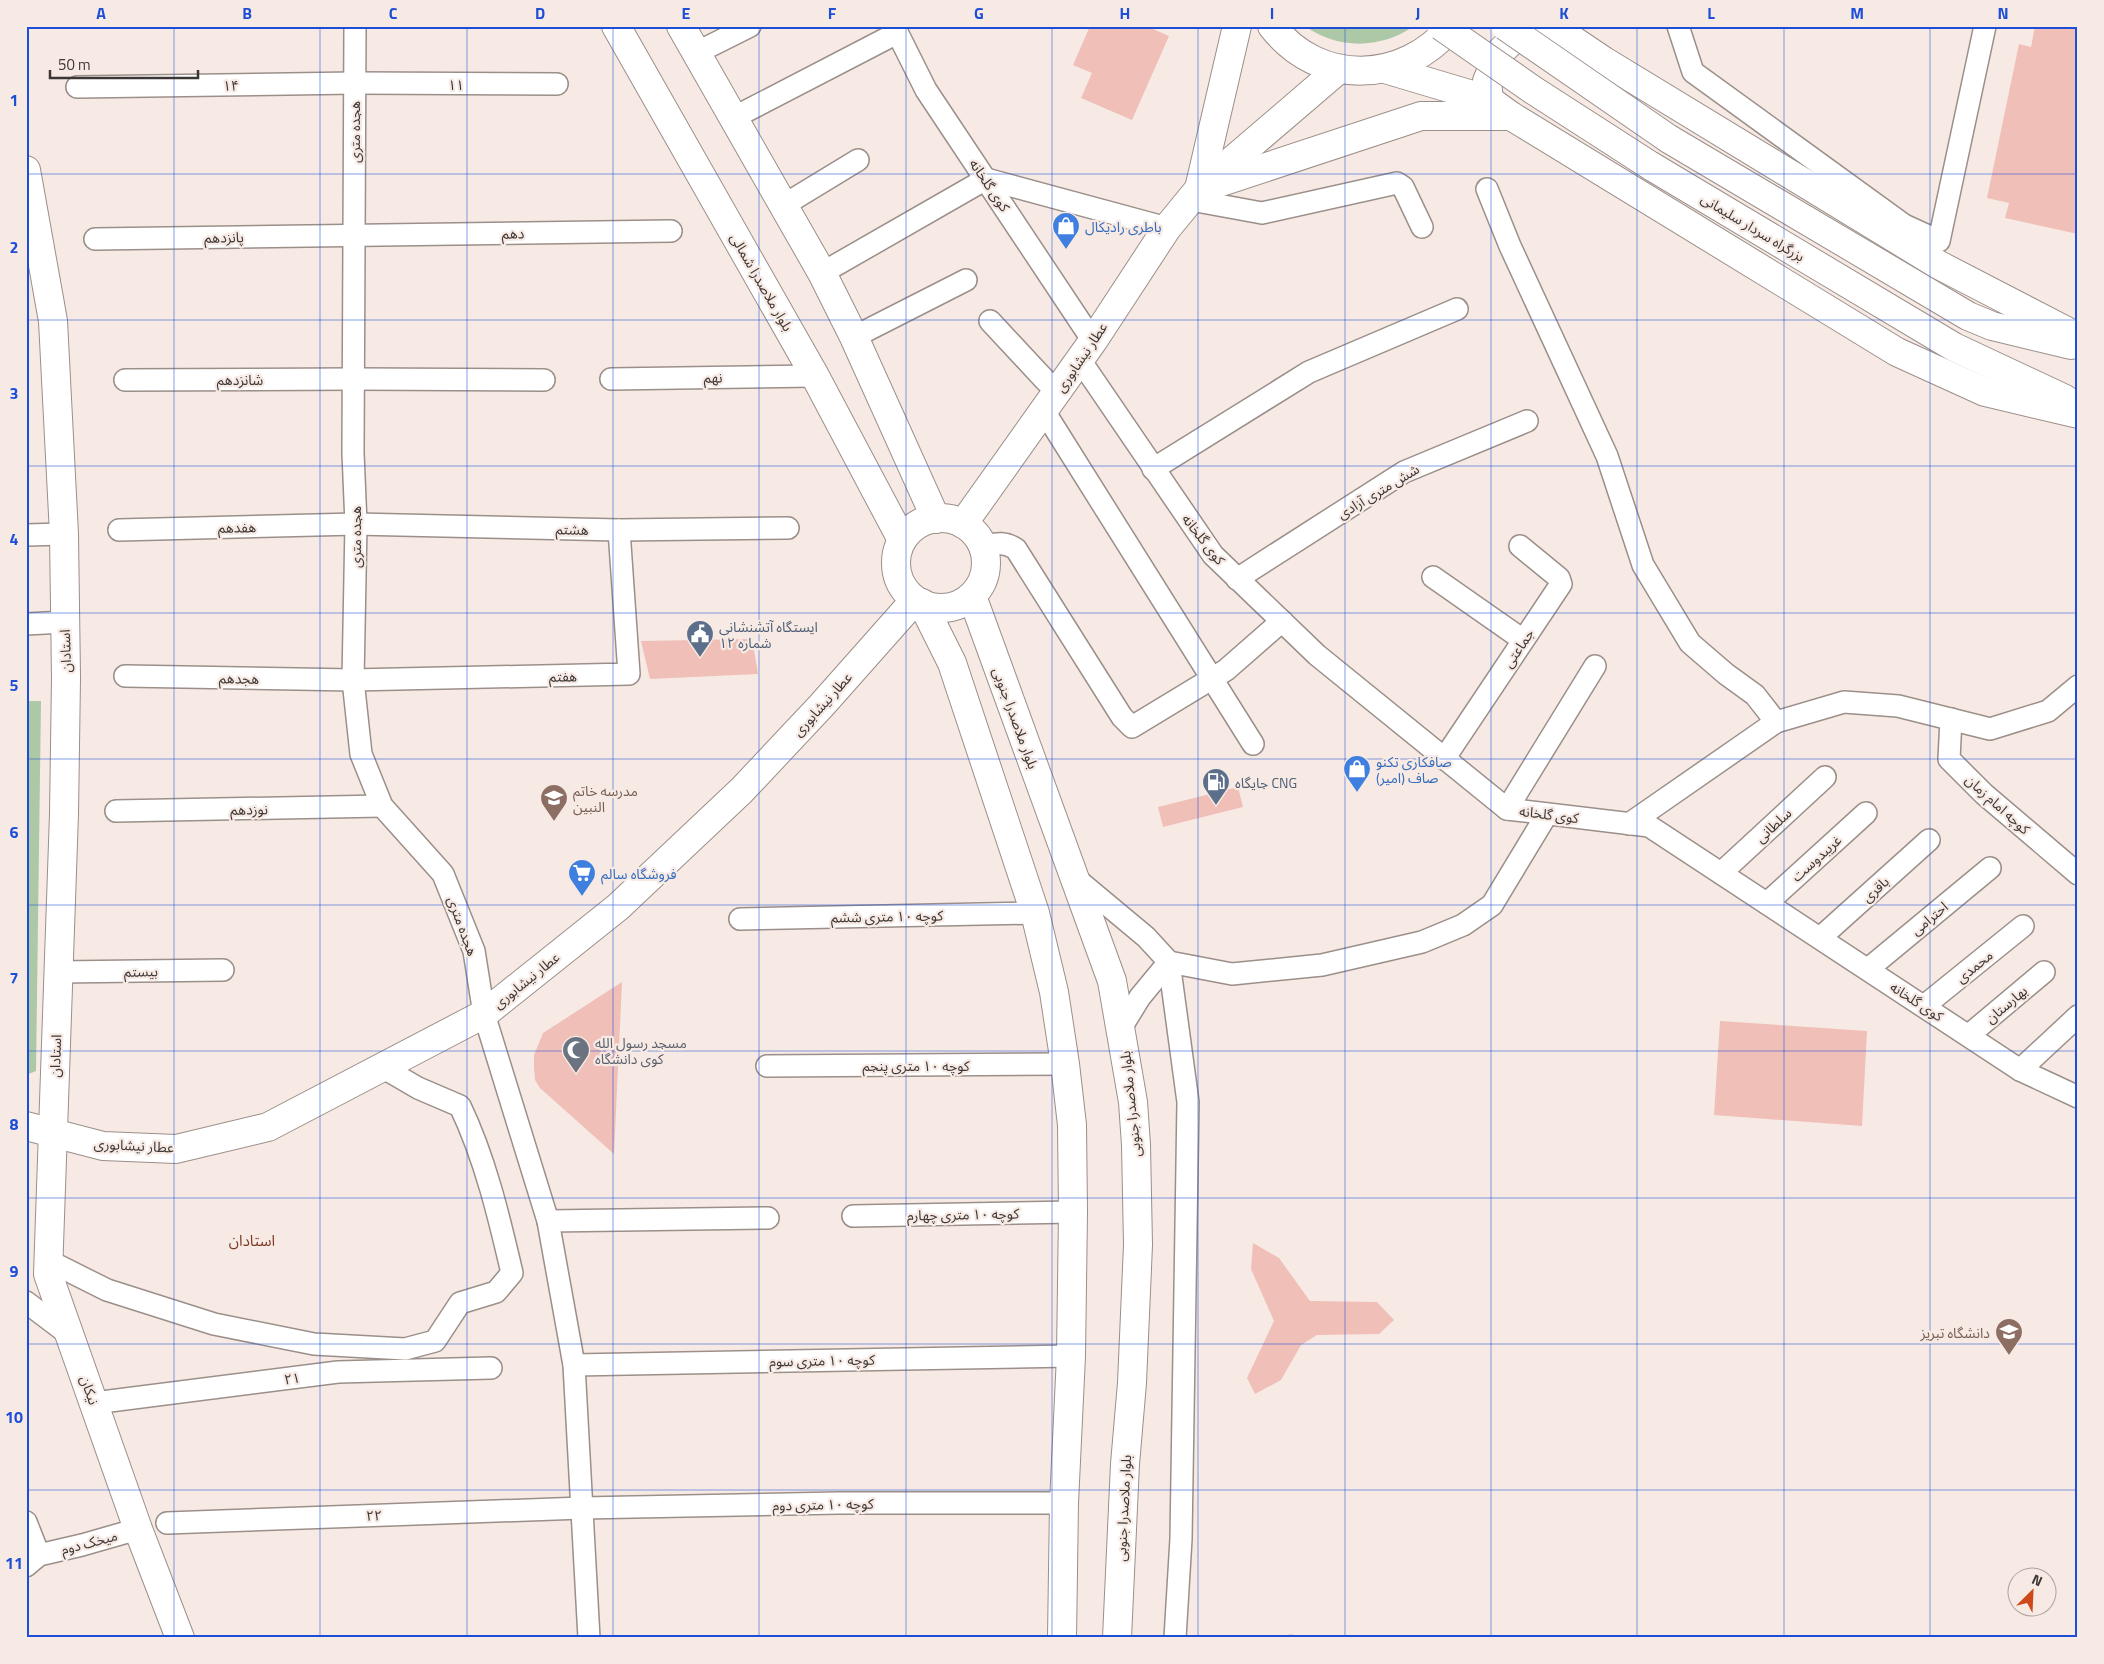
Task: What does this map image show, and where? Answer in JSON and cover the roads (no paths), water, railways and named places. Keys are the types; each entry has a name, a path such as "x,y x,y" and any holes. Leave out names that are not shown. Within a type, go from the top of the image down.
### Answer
{"main road":[{"name":"بلوار ملاصدرا شمالی","path":"616,26 815,376 902,540"},
{"path":"681,26 822,273 854,337 936,518"},
{"name":"عطار نیشابوری","path":"1195,195 1237,26"},
{"path":"1272,26 1281,38 1308,58 1339,69 1362,71 1385,69 1415,59 1440,41 1452,26"},
{"name":"بزرگراه سردار سلیمانی","path":"1442,26 1533,90 1651,166 1954,347 2078,405"},
{"path":"1505,26 1669,139 1968,316 1992,326 2078,347"},
{"path":"1489,100 1487,81 1499,52 1521,32 1538,26"},
{"path":"1552,26 1939,265 2078,337"},
{"name":"عطار نیشابوری","path":"963,524 1051,401 1167,228 1195,195 1339,69"},
{"path":"1385,69 1489,100 1511,116 1897,352 1985,392 2078,414"},
{"path":"1195,195 1421,116 1511,116"},
{"name":"استادان","path":"26,170 32,241 53,321 64,534 66,678 64,814 53,1134"},
{"path":"919,602 929,606 945,608 962,603 972,596 982,582 986,563 982,546 977,537 963,524 948,519 936,518 918,525 902,540 897,554 897,572 903,586 919,602 952,663 1035,913 1054,992 1072,1125 1071,1356 1064,1503 1062,1638"},
{"name":"بلوار ملاصدرا جنوبی","path":"972,596 1112,981 1132,1102 1136,1145 1138,1245 1117,1638"},
{"name":"عطار نیشابوری","path":"26,1126 103,1146 176,1149 268,1127 484,1014 618,907 742,790 919,602"},
{"name":"نیکان","path":"53,1134 48,1274 138,1529 180,1638"}],"street":[{"name":"هجده متری","path":"355,26 355,378 353,453 356,524 353,680 361,754 382,806 443,874 474,951 484,1014 548,1221 574,1365 588,1638"},
{"path":"696,53 750,26"},
{"path":"1678,26 1693,72 1904,225 1939,241 1985,26"},
{"path":"733,118 896,30"},
{"name":"کوی گلخانه","path":"896,30 926,90 986,179 1153,469 1213,555 1317,655 1507,808 1649,826 2020,1070 2077,1096"},
{"name":"۱۱","path":"355,83 557,84"},
{"name":"۱۴","path":"77,87 355,83"},
{"path":"784,205 858,160"},
{"path":"822,273 986,179 1167,228"},
{"path":"1195,195 1262,213 1397,183 1402,187 1422,227"},
{"path":"1487,190 1510,246 1607,456 1643,565 1690,643 1726,674 1755,695 1776,722"},
{"name":"دهم","path":"354,235 671,231"},
{"name":"پانزدهم","path":"95,240 354,235"},
{"path":"854,337 966,280"},
{"path":"1153,469 1309,372 1457,308"},
{"path":"990,321 1044,379 1051,401 1212,678 1253,744"},
{"name":"نهم","path":"612,379 815,376"},
{"path":"355,378 544,380"},
{"name":"شانزدهم","path":"125,380 355,378"},
{"name":"شش متری آزادی","path":"1238,578 1404,472 1528,421"},
{"name":"هفدهم","path":"119,530 356,524"},
{"name":"هشتم","path":"356,524 619,530 788,528"},
{"name":"هفتم","path":"353,680 629,674 619,530"},
{"path":"26,535 64,534"},
{"path":"982,546 999,543 1008,544 1016,549 1122,717 1132,727 1226,670 1282,621"},
{"name":"جماعتی","path":"1444,759 1561,584 1559,578 1520,546"},
{"path":"1433,577 1523,640"},
{"path":"26,624 64,622"},
{"path":"1507,808 1595,666"},
{"name":"هجدهم","path":"125,676 353,680"},
{"path":"1629,824 1776,722 1844,702 1898,706 1990,729 2048,712 2078,686"},
{"name":"کوچه امام زمان","path":"1951,719 1949,758 1984,794 2078,874"},
{"name":"سلطانی","path":"1721,873 1825,777"},
{"name":"نوزدهم","path":"116,812 382,806"},
{"name":"غریبدوست","path":"1766,903 1866,813"},
{"path":"1169,962 1232,974 1322,965 1422,942 1462,925 1492,905 1547,814"},
{"name":"باقری","path":"1820,938 1929,840"},
{"name":"احترامی","path":"1868,969 1990,868"},
{"path":"1074,877 1146,937 1169,962 1188,1102 1181,1529 1175,1638"},
{"name":"کوچه ۱۰ متری ششم","path":"740,919 1035,913"},
{"name":"محمدی","path":"1924,1006 2023,926"},
{"path":"1121,1028 1140,997 1169,962"},
{"name":"بیستم","path":"58,972 223,970"},
{"name":"بهارستان","path":"1969,1035 2044,972"},
{"path":"2020,1070 2078,1016"},
{"name":"کوچه ۱۰ متری پنجم","path":"768,1066 1065,1064"},
{"path":"47,1260 107,1290 214,1324 314,1344 405,1350 435,1341 460,1303 496,1292 512,1273 504,1239 472,1131 460,1106 418,1088 382,1067"},
{"name":"کوچه ۱۰ متری چهارم","path":"853,1216 1073,1212"},
{"path":"548,1221 768,1218"},
{"path":"26,1302 71,1336"},
{"name":"کوچه ۱۰ متری سوم","path":"574,1365 1071,1356"},
{"name":"۲۱","path":"94,1402 338,1372 491,1368"},
{"name":"کوچه ۱۰ متری دوم","path":"582,1508 839,1503 1064,1503"},
{"name":"۲۲","path":"167,1523 582,1508"},
{"path":"26,1522 33,1560"},
{"name":"میخک دوم","path":"33,1560 138,1529"}],"place":[{"name":"باطری رادیکال","path":"1066,250"},
{"name":"ایستگاه آتشنشانی شماره ۱۲","path":"700,658"},
{"name":"صافکاری تکنو صاف (امیر)","path":"1357,793"},
{"name":"جایگاه CNG","path":"1216,806"},
{"name":"مدرسه خاتم النبین","path":"554,822"},
{"name":"فروشگاه سالم","path":"582,897"},
{"name":"مسجد رسول الله کوی دانشگاه","path":"576,1074"},
{"name":"دانشگاه تبریز","path":"2009,1356"}],"district":[{"name":"استادان","path":"252,1240"}]}
